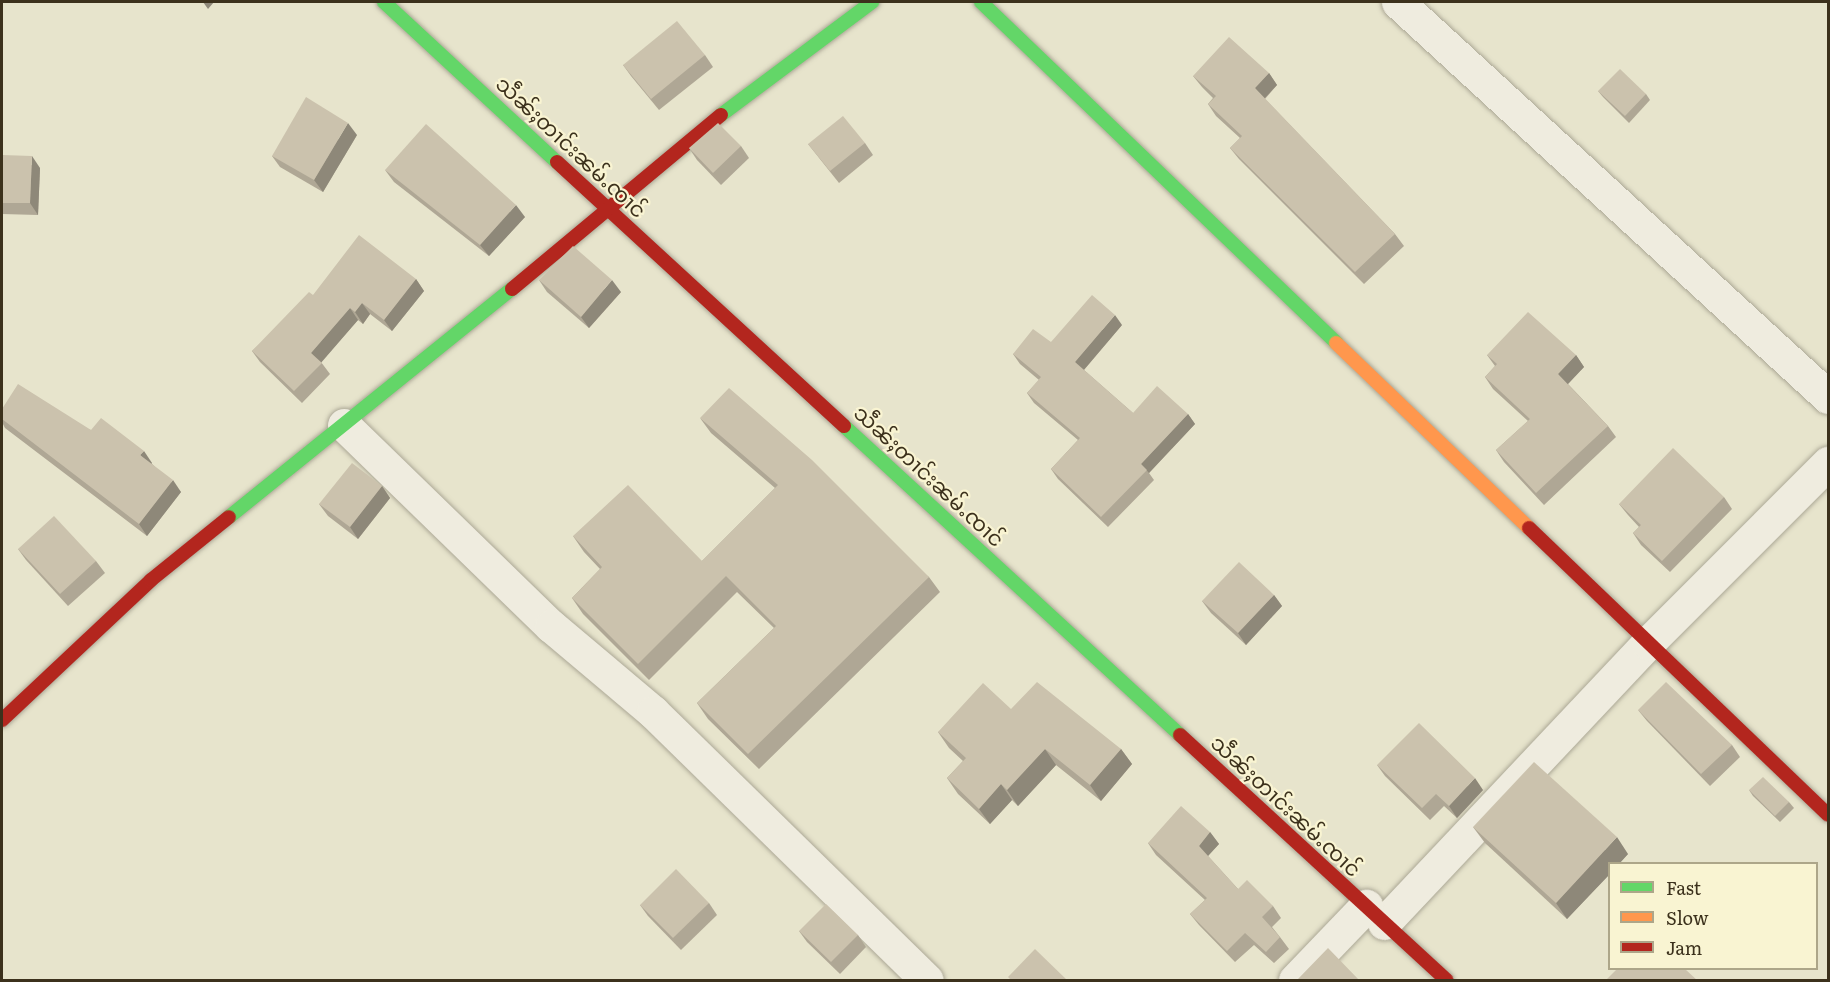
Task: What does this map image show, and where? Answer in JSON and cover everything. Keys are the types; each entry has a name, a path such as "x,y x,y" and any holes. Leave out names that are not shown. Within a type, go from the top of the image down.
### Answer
{"main road":[{"name":"သဵၼ်ႈတၢင်းၼမ်ႉၸၢင်","path":"384,2 1446,981"},
{"path":"2,720 151,580 611,210 751,89 872,2"},
{"path":"981,2 1828,814"}],"street":[{"path":"1398,2 1828,397"},
{"path":"344,425 551,626 653,712 927,981"},
{"path":"1294,981 1375,914 1828,464"}],"building":[{"path":"677,21 705,55 651,99 623,65"},
{"path":"1229,37 1269,73 1255,88 1395,234 1355,272 1230,148 1242,136 1208,104 1216,96 1193,76"},
{"path":"1620,69 1646,94 1625,116 1598,91"},
{"path":"306,97 348,123 314,180 272,156"},
{"path":"843,116 865,143 830,171 808,144"},
{"path":"718,123 741,146 713,173 689,148"},
{"path":"426,124 516,205 480,245 385,170"},
{"path":"2,155 32,156 30,203 2,203"},
{"path":"359,235 416,279 384,320 362,303 355,312 350,308 311,353 322,363 294,391 252,351 309,292 313,295"},
{"path":"573,246 612,280 581,317 539,280"},
{"path":"1092,295 1115,315 1075,362 1133,413 1157,386 1188,414 1141,464 1147,470 1101,517 1051,469 1080,438 1027,393 1041,377 1013,354 1033,329 1051,342"},
{"path":"1528,312 1576,355 1558,374 1608,426 1536,493 1496,450 1530,419 1485,377 1497,364 1487,355"},
{"path":"18,384 91,430 101,418 144,451 140,455 173,480 139,524 2,419 2,409"},
{"path":"729,388 812,460 929,577 748,754 697,703 776,626 726,576 638,664 572,598 602,567 573,536 628,485 702,561 778,485 700,418"},
{"path":"1673,448 1724,497 1662,561 1633,533 1641,525 1619,504"},
{"path":"352,463 382,486 350,527 319,504"},
{"path":"54,516 96,561 60,594 18,549"},
{"path":"1239,562 1274,595 1238,633 1202,601"},
{"path":"1037,682 1121,749 1090,785 1045,749 1007,790 1001,784 979,809 947,778 966,758 938,732 983,683 1011,709"},
{"path":"1666,682 1732,745 1701,774 1638,710"},
{"path":"1419,723 1475,778 1449,806 1436,794 1422,808 1377,765"},
{"path":"1534,762 1617,837 1556,903 1473,827"},
{"path":"1763,777 1789,802 1775,816 1749,790"},
{"path":"1181,806 1210,832 1199,846 1238,889 1247,880 1273,906 1262,917 1280,937 1266,952 1245,933 1227,951 1190,914 1207,898 1148,843"},
{"path":"676,869 709,903 673,938 640,905"},
{"path":"826,904 858,935 831,962 799,931"},
{"path":"1328,948 1360,981 1296,981 1298,979"},
{"path":"1035,949 1068,981 1012,981 1008,977"},
{"path":"1616,970 1686,970 1698,981 1607,981"}],"traffic: fast":[{"path":"384,2 557,162"},
{"path":"721,115 872,2"},
{"path":"981,2 1336,343"},
{"path":"229,517 512,289"},
{"path":"844,426 1180,735"}],"traffic: slow":[{"path":"1336,343 1529,528"}],"traffic: jam":[{"path":"512,289 721,115"},
{"path":"557,162 844,426"},
{"path":"2,720 151,580 229,517"},
{"path":"1529,528 1828,815"},
{"path":"1180,735 1446,980"}]}
